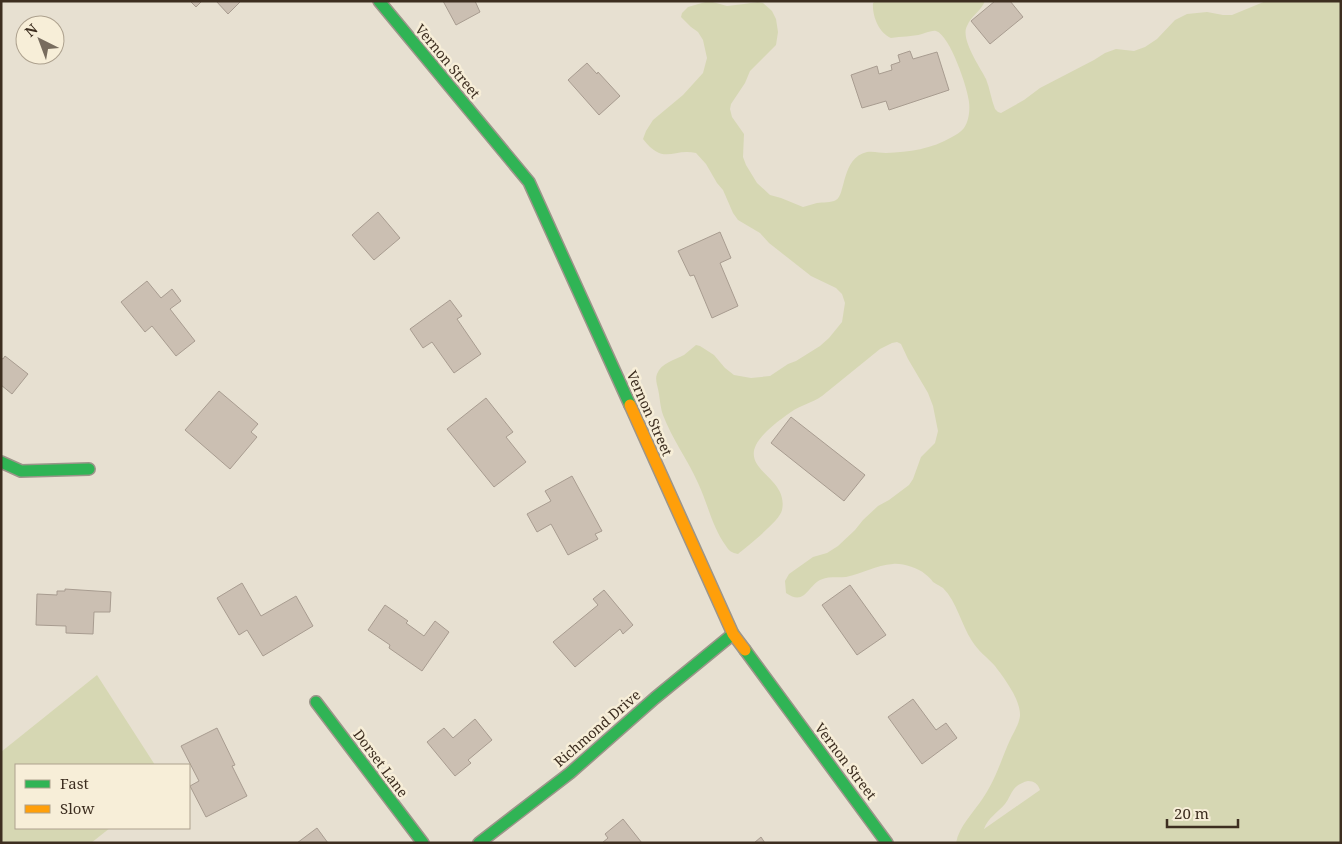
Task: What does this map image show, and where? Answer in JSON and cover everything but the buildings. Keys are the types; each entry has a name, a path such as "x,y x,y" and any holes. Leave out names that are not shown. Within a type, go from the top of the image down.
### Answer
{"street":[{"name":"Vernon Street","path":"379,1 529,182 733,634 888,843"},
{"path":"1,462 21,472 89,469"},
{"name":"Richmond Drive","path":"480,843 570,772 733,634"},
{"name":"Dorset Lane","path":"316,702 423,843"}],"green space":[{"path":"709,1 727,6 758,2 763,3 772,11 776,19 778,32 776,45 750,71 730,109 732,117 744,134 743,157 757,183 770,195 803,207 836,200 839,197 848,169 859,156 867,152 895,153 928,147 957,134 966,125 969,115 968,95 962,75 947,42 936,31 891,38 887,36 875,18 873,3 876,1 985,1 969,22 966,38 986,79 995,109 1001,113 1040,88 1105,53 1116,49 1134,51 1145,47 1157,39 1175,20 1187,14 1207,12 1232,15 1266,1 1341,1 1341,843 956,843 963,825 991,784 1017,725 1020,710 1003,677 972,641 948,594 922,572 901,564 881,566 846,577 823,579 802,596 792,596 786,593 785,581 789,574 813,557 827,553 838,546 878,506 909,485 921,457 935,443 938,431 933,406 928,393 901,344 897,342 892,343 880,349 822,396 791,412 767,431 756,445 754,457 759,467 776,485 782,496 782,510 770,527 738,554 727,548 721,539 694,474 663,415 656,378 659,370 665,364 684,355 696,345 714,355 734,375 751,378 770,376 820,346 829,338 842,322 845,303 842,294 836,288 811,276 769,243 760,233 738,220 723,190 706,164 696,153 663,154 650,147 643,139 653,120 683,95 703,73 707,58 703,40 698,32 681,17 688,7","holes":["1030,781 1036,783 1040,790 984,829 991,818 1005,804 1015,788 1022,783"]},
{"path":"97,675 154,764 15,764 15,829 109,829 91,843 1,843 1,752"}],"traffic: fast":[{"path":"379,1 529,182 630,405"},
{"path":"1,462 21,471 89,469"},
{"path":"479,843 570,773 655,698 733,634"},
{"path":"745,650 887,843"},
{"path":"316,702 423,843"}],"traffic: slow":[{"path":"630,405 733,634 745,650"}]}
